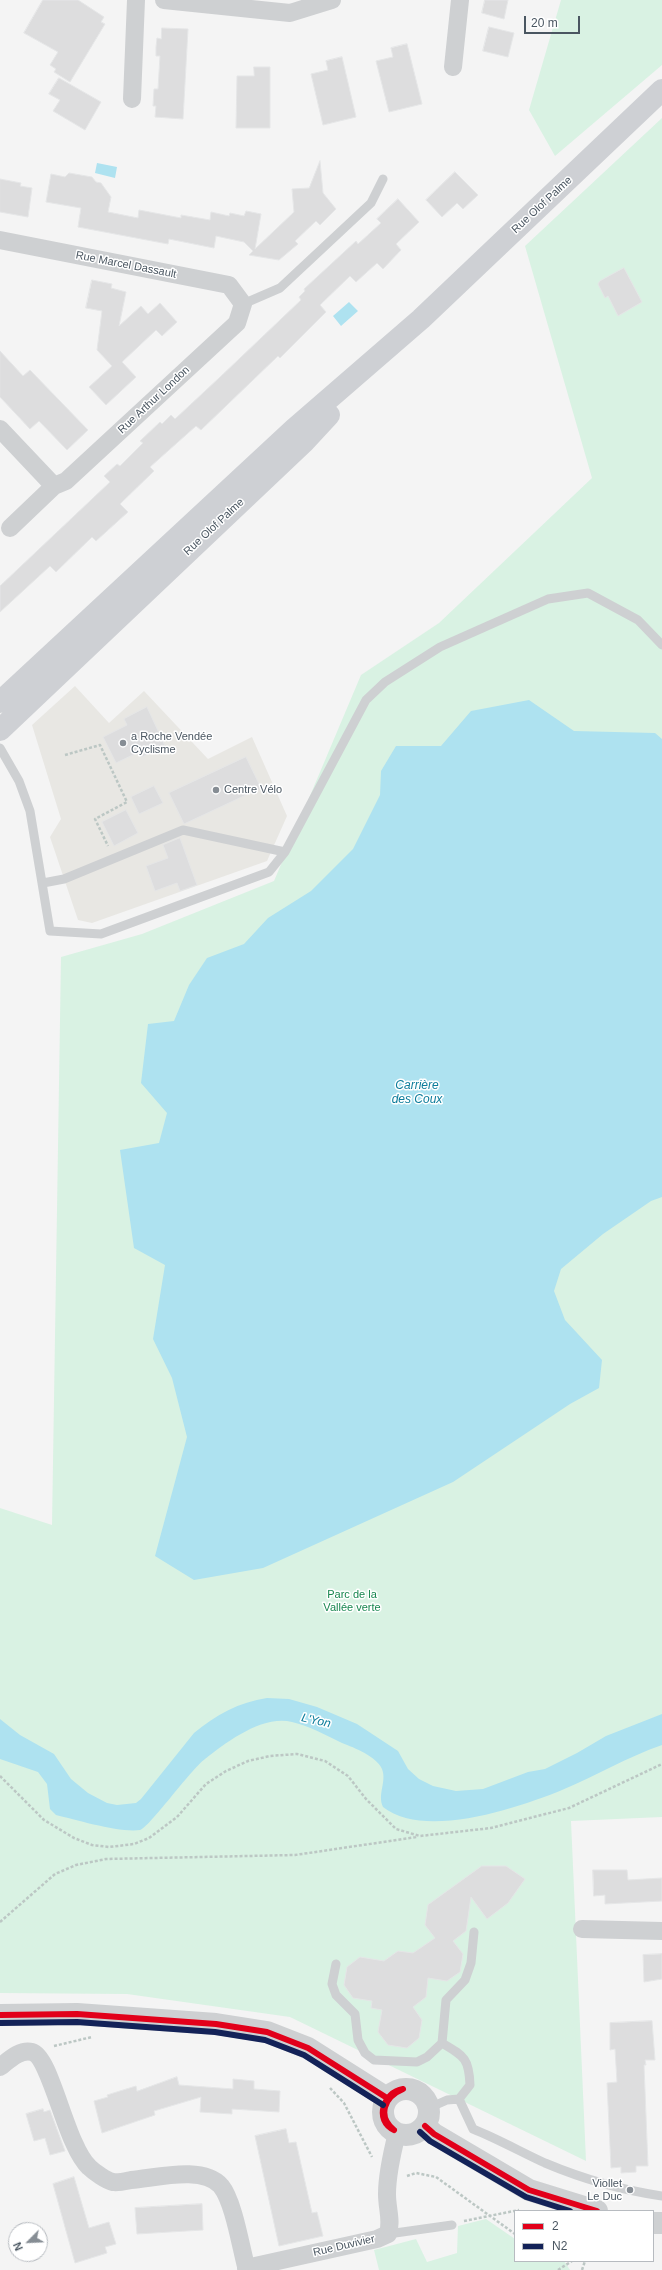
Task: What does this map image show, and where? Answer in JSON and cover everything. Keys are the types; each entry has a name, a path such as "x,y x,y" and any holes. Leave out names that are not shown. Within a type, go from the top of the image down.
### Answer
{"main road":[{"name":"Rue Olof Palme","path":"0,702 294,429 421,319 662,90"},
{"name":"Rue Olof Palme","path":"0,730 304,442 421,319"}],"street":[{"path":"132,99 136,0"},
{"path":"164,0 290,13 332,0"},
{"path":"453,67 460,0"},
{"name":"Rue Marcel Dassault","path":"0,240 229,285 243,304"},
{"name":"Rue Arthur London","path":"10,528 54,486 66,481 237,323 243,304"},
{"path":"0,429 54,486"},
{"path":"582,1929 662,1931"},
{"path":"0,2015 77,2014 216,2024 267,2032 308,2048 387,2098"},
{"path":"0,2066 20,2053 33,2052 42,2063 75,2147 89,2167 112,2182 197,2173 212,2178 221,2186 229,2199 246,2269"},
{"path":"427,2117 419,2132 408,2135 397,2133 388,2126 383,2118 383,2106 387,2098 395,2091 405,2088 417,2091 425,2097 427,2117 434,2134 529,2190 594,2210"},
{"name":"Rue Duvivier","path":"246,2269 377,2239 388,2234 391,2224 387,2195 388,2177 397,2133"}],"lane":[{"path":"243,304 280,288 371,203 384,179"},
{"path":"0,748 19,781 30,811 50,931 101,934 269,872 285,852 366,700 385,682 440,647 548,599 588,593 638,620 662,645"},
{"path":"42,883 64,879 183,830 285,852"},
{"path":"336,1964 332,1984 336,1995 355,2014 358,2040 365,2053 374,2060 416,2062 427,2057 442,2043 446,2000 465,1980 470,1963 474,1932"},
{"path":"427,2117 447,2100 459,2099 470,2085 469,2067 462,2055 442,2043"},
{"path":"459,2099 473,2129 504,2141 544,2162 598,2183 662,2196"},
{"path":"388,2234 452,2225"}],"path":[{"path":"65,755 100,745 127,802 95,819 114,858"},
{"path":"0,1776 44,1820 60,1831 92,1845 121,1846 149,1838 162,1830 177,1818 206,1784 226,1771 248,1761 270,1756 297,1754 325,1761 348,1776 366,1799 396,1829 420,1836"},
{"path":"0,1922 55,1874 76,1865 106,1859 295,1855 420,1836 491,1828 569,1808 662,1764"},
{"path":"42,2063 48,2047 98,2035"},
{"path":"325,2082 344,2103 374,2163"},
{"path":"400,2179 416,2172 436,2177 514,2233"},
{"path":"452,2225 514,2211"},
{"path":"558,2270 570,2262"}],"shaded area":[{"path":"75,686 109,723 144,691 208,759 252,737 287,816 267,861 92,923 78,920 50,837 61,819 32,725"}],"green space":[{"path":"561,0 662,0 662,65 555,156 529,110"},
{"name":"Parc de la Vallée verte","path":"662,118 662,1817 571,1821 586,2161 290,2017 127,1994 0,1993 0,1508 52,1525 61,957 142,934 274,881 361,675 439,623 592,478 525,246"},
{"path":"486,2219 514,2238 514,2262 565,2262 570,2270 379,2270 374,2250 416,2239 427,2262 457,2253 458,2226"}],"water":[{"path":"97,163 117,167 115,178 95,173"},
{"path":"349,302 358,311 341,326 333,316"},
{"name":"Carrière des Coux","path":"529,700 574,731 655,733 662,739 662,1197 651,1201 603,1234 561,1269 554,1291 565,1320 602,1360 599,1388 570,1404 453,1482 263,1568 194,1580 155,1556 187,1437 172,1378 153,1339 165,1265 134,1248 120,1150 159,1143 167,1113 141,1083 148,1024 174,1021 189,985 207,958 244,944 268,918 311,891 353,849 380,795 381,771 396,746 441,746 471,711"},
{"name":"L'Yon","path":"267,1698 289,1699 317,1707 357,1724 398,1751 408,1769 419,1779 433,1786 456,1791 483,1789 528,1772 545,1769 606,1736 662,1714 662,1745 636,1755 562,1790 521,1805 471,1818 446,1821 422,1821 401,1816 383,1807 381,1802 383,1779 382,1769 370,1756 305,1726 292,1722 269,1722 257,1726 234,1738 205,1759 190,1774 152,1820 140,1830 121,1830 98,1826 56,1815 50,1809 47,1784 38,1772 0,1759 0,1719 20,1735 54,1754 71,1779 88,1793 107,1803 117,1805 136,1803 141,1799 194,1733 211,1720 228,1710"}],"building":[{"path":"43,0 78,0 104,17 101,22 105,24 70,82 54,72 56,69 50,65 58,52 24,33"},
{"path":"485,0 508,0 504,19 482,13"},
{"path":"489,27 514,33 508,57 483,51"},
{"path":"162,28 188,29 183,119 155,117 156,106 153,106 154,89 158,89 160,56 156,56 156,47 157,38 161,39"},
{"path":"407,44 422,104 389,112 376,61 393,57 391,48"},
{"path":"342,57 356,117 323,125 311,74 328,70 326,61"},
{"path":"254,67 270,67 270,128 236,128 237,76 254,76"},
{"path":"59,78 101,102 85,130 53,111 60,100 49,94"},
{"path":"320,161 323,193 336,209 320,225 316,221 295,241 298,244 279,260 249,255 253,251 244,242 216,236 214,248 169,239 168,244 78,227 81,208 46,202 51,174 65,177 69,173 92,177 96,182 101,183 111,197 108,212 138,218 139,210 181,218 181,215 210,220 211,212 229,216 230,213 244,216 246,211 261,214 255,249 294,212 292,189 309,188"},
{"path":"455,172 478,195 463,209 457,203 442,217 426,200"},
{"path":"0,179 21,183 20,186 32,188 28,217 0,212"},
{"path":"398,199 419,222 396,244 401,250 383,269 377,263 356,282 350,276 320,305 326,312 280,358 278,356 201,430 196,426 150,467 154,471 120,504 128,512 96,541 92,537 56,572 50,566 0,612 0,586 110,482 104,476 117,464 120,466 143,443 140,441 160,422 162,424 171,415 175,419 219,378 301,300 299,297 305,291 304,289 356,241 358,244 381,223 377,219"},
{"path":"624,268 642,302 618,316 608,296 605,298 598,284 600,281"},
{"path":"92,280 112,284 111,288 126,292 119,326 141,306 148,314 160,303 177,322 162,336 156,330 122,362 136,377 106,405 89,387 112,366 97,350 102,311 86,308"},
{"path":"0,351 23,376 30,370 88,430 67,450 39,421 30,429 0,397"},
{"path":"147,707 165,746 142,757 139,752 116,763 103,737 127,725 124,719"},
{"path":"246,757 261,788 184,824 169,793"},
{"path":"154,786 163,803 139,814 131,797"},
{"path":"126,810 138,833 114,846 102,822"},
{"path":"180,838 197,885 180,891 177,883 155,891 146,866 168,858 163,845"},
{"path":"482,1866 506,1866 525,1879 508,1903 487,1919 471,1897 466,1931 453,1941 463,1954 460,1972 447,1981 428,1978 426,1997 413,2007 422,2020 419,2038 407,2048 388,2045 378,2032 382,2010 371,2008 372,2001 353,1998 344,1985 347,1967 360,1957 384,1961 398,1951 413,1953 435,1938 425,1925 428,1905"},
{"path":"593,1870 627,1870 628,1880 662,1878 662,1901 605,1904 605,1895 594,1896"},
{"path":"662,1954 662,1979 644,1982 643,1955"},
{"path":"652,2021 655,2060 645,2060 646,2065 644,2065 648,2166 636,2166 636,2172 621,2173 621,2167 611,2168 607,2083 617,2082 615,2049 610,2050 610,2023"},
{"path":"177,2077 179,2085 233,2089 233,2079 254,2081 254,2089 280,2091 279,2112 232,2109 232,2114 200,2112 201,2097 154,2111 155,2115 102,2133 94,2101 108,2097 107,2095 136,2086 137,2091"},
{"path":"43,2109 44,2112 50,2110 65,2151 50,2155 45,2138 34,2141 26,2114"},
{"path":"286,2129 289,2143 296,2142 312,2213 317,2212 323,2236 279,2246 255,2136"},
{"path":"74,2177 89,2228 109,2222 116,2244 105,2247 107,2253 75,2263 53,2184"},
{"path":"202,2204 203,2230 137,2234 135,2208"}],"transit line":[{"name":"2","path":"0,2015 77,2014 216,2024 267,2032 308,2048 387,2098"},
{"name":"N2","path":"0,2023 77,2022 215,2032 265,2040 304,2055 383,2105"},
{"name":"2","path":"394,2130 388,2126 384,2120 384,2107 390,2095 403,2089"},
{"name":"2","path":"394,2130 386,2119 384,2113 385,2107 391,2097 396,2092 403,2089"},
{"name":"2","path":"425,2126 434,2134 529,2190 594,2210"},
{"name":"N2","path":"420,2132 430,2141 526,2197 567,2210"}],"place":[{"name":"a Roche Vendée Cyclisme","path":"123,743"},
{"name":"Centre Vélo","path":"216,790"},
{"name":"Viollet Le Duc","path":"630,2190"}]}
